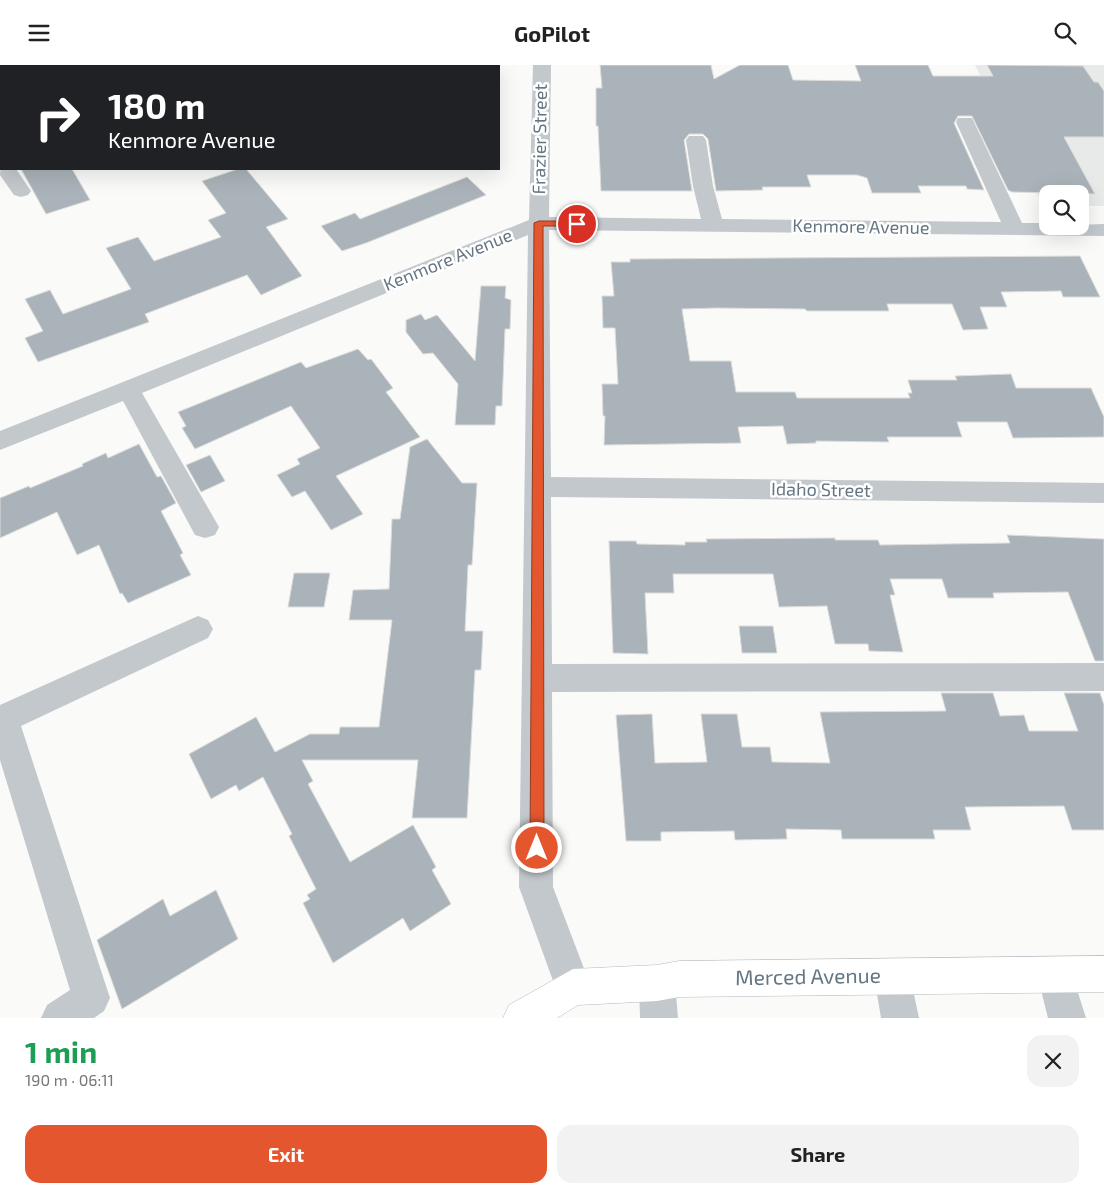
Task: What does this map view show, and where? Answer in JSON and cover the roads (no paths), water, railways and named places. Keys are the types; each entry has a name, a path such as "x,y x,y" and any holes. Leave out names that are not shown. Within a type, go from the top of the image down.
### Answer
{"main road":[{"name":"Merced Avenue","path":"522,1018 572,987 658,1001 680,979 1104,974"}],"street":[{"name":"Frazier Street","path":"542,65 539,223 536,887 572,987"},
{"path":"965,122 1015,229"},
{"path":"696,140 703,186 713,225"},
{"path":"7,170 21,191"},
{"name":"Kenmore Avenue","path":"0,441 539,223 1104,230"},
{"path":"128,389 205,527"},
{"name":"Idaho Street","path":"538,487 1104,493"},
{"path":"60,1018 91,998 1,720 198,629"},
{"path":"537,678 1104,677"},
{"path":"1055,974 1067,1018"},
{"path":"892,977 900,1018"}]}
